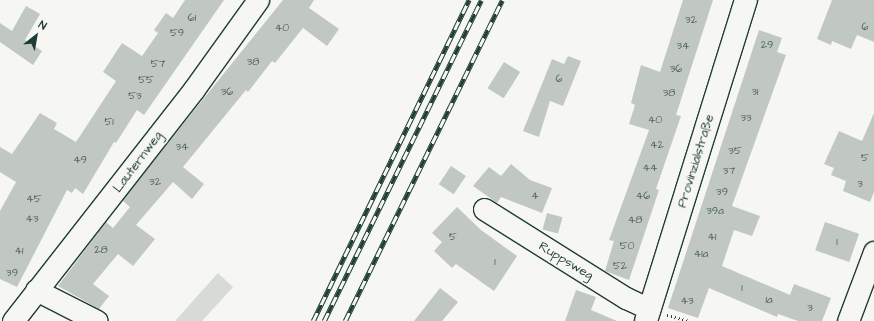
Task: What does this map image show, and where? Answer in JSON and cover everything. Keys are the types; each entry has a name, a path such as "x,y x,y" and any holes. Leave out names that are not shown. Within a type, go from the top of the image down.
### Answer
{"street":[{"name":"Lauternweg","path":"13,321 194,89 258,0"},
{"name":"Provinzialstraße","path":"648,315 746,0"},
{"name":"Ruppsweg","path":"484,209 626,298 648,315"},
{"path":"848,321 874,252"},
{"path":"36,290 97,321"}],"shaded area":[{"path":"218,273 233,287 202,321 175,321"}],"building":[{"path":"185,0 224,0 144,115 137,110 116,143 114,142 83,194 75,188 72,193 67,190 17,287 0,279 0,211 16,182 0,172 0,147 12,154 40,113 57,123 54,129 76,142 116,81 103,72 122,43 142,56 158,33 154,30 166,13 173,18"},
{"path":"283,0 314,0 309,8 339,29 327,46 303,28 275,63 272,61 248,92 246,90 183,167 204,184 192,199 173,182 136,225 155,239 133,266 118,254 93,284 109,296 99,309 58,286 106,222 113,228 130,207 122,200"},
{"path":"683,0 713,0 676,115 681,116 656,189 659,190 629,280 605,271 614,241 609,240 649,130 629,124 635,105 631,103 641,65 660,72"},
{"path":"832,0 874,0 874,42 857,35 851,49 832,41 831,45 817,39"},
{"path":"26,6 40,14 25,40 42,51 33,65 0,42 0,23 12,31"},
{"path":"759,30 782,38 777,52 786,55 732,206 760,216 752,236 734,230 722,266 790,295 794,284 831,298 822,321 798,321 778,314 777,317 709,288 698,318 668,308"},
{"path":"568,56 581,61 563,106 550,101 539,137 523,131 552,59 564,64"},
{"path":"504,62 520,72 504,98 488,88"},
{"path":"874,113 874,192 870,202 843,191 846,181 831,175 834,168 824,164 839,131 862,141"},
{"path":"511,164 530,180 552,188 542,213 501,197 497,203 473,186 489,167 501,176"},
{"path":"451,166 466,176 454,194 439,184"},
{"path":"457,207 481,230 517,256 494,291 456,264 452,268 434,251 442,242 432,233"},
{"path":"547,213 562,217 558,234 543,229"},
{"path":"825,222 859,234 849,262 815,250"},
{"path":"440,288 458,302 442,321 414,321"},
{"path":"576,290 596,297 591,310 617,321 565,321"}],"railway":[{"path":"313,321 469,0"},
{"path":"324,321 481,0"},
{"path":"345,321 502,0"}]}
